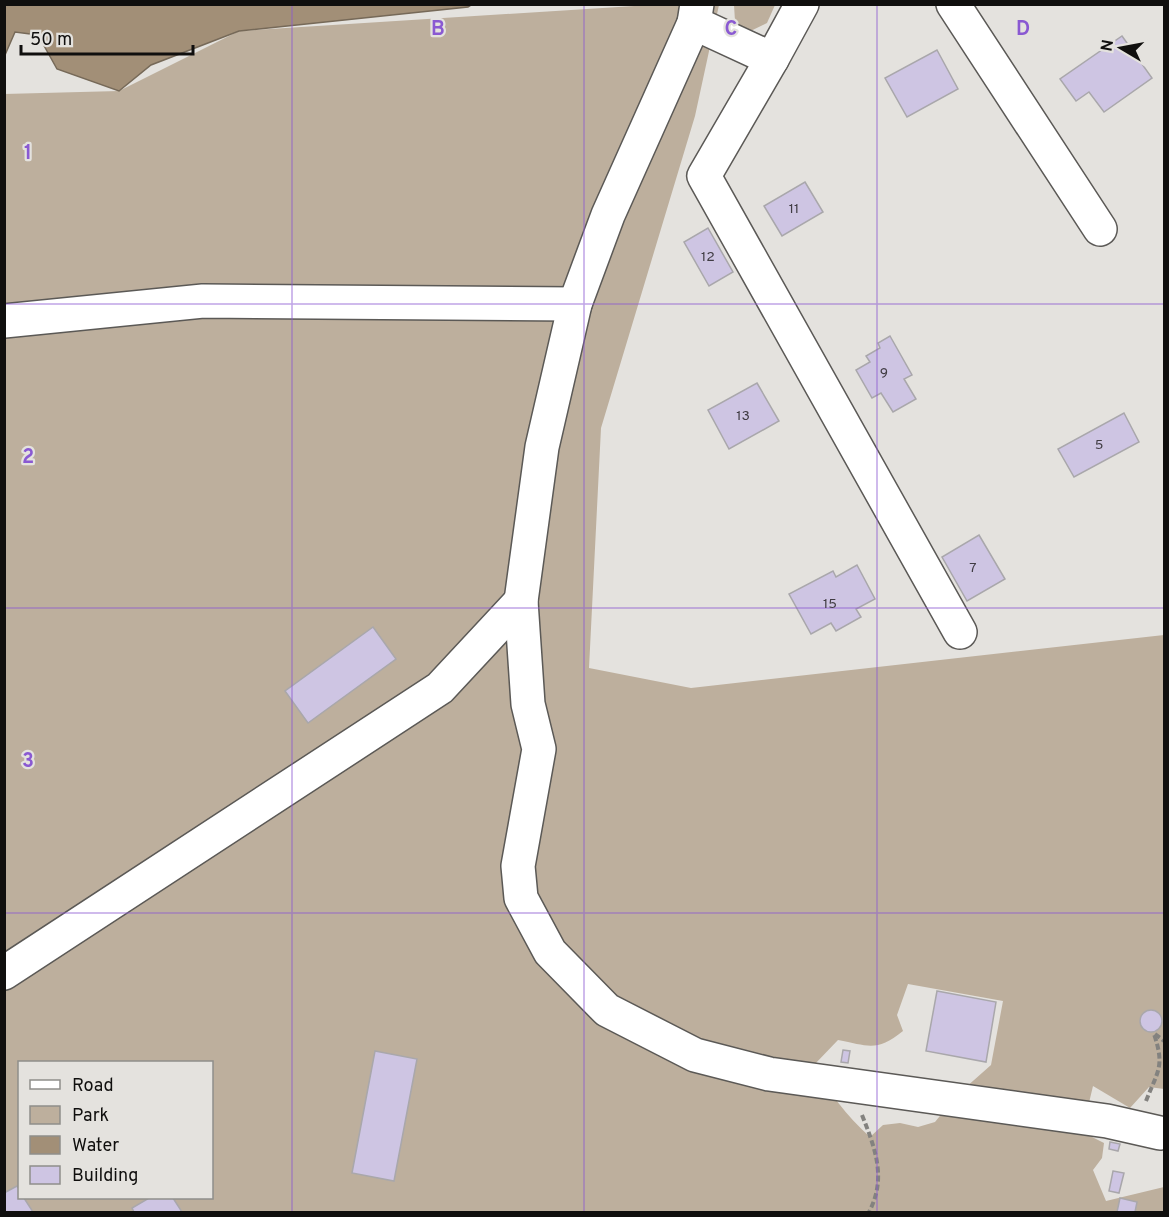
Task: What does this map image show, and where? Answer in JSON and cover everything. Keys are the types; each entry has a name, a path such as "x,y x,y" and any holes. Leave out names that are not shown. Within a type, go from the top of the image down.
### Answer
{"street":[{"path":"802,4 704,176 960,632"},
{"path":"953,4 1100,230"},
{"path":"772,59 695,14 608,215 575,304 542,447 521,601 528,704 539,749 518,866 521,898 550,952 607,1010 695,1055 769,1074 1107,1121 1149,1130"},
{"path":"4,321 203,301 575,304"},
{"path":"4,973 440,688 521,601"}],"path":[{"path":"1149,1130 1145,1104 1161,1066 1159,1048 1154,1034 1164,1041"},
{"path":"847,1085 858,1104 879,1170 876,1200 869,1212"}],"green space":[{"path":"650,5 719,5 695,116 601,428 589,668 691,688 1164,635 1164,1089 1149,1087 1130,1108 1093,1086 1082,1132 1104,1143 1102,1158 1093,1170 1106,1201 1164,1187 1164,1212 5,1212 4,94 119,91 239,31","holes":["908,984 1003,1001 991,1065 956,1096 935,1122 918,1127 900,1123 883,1125 870,1137 839,1103 814,1065 838,1040 872,1046 886,1042 903,1031 897,1015"]},
{"path":"734,5 775,5 767,23 736,38"}],"water":[{"path":"5,4 471,5 239,31 151,65 119,91 57,69 38,35 15,32 5,55"}],"building":[{"path":"1122,36 1152,78 1104,112 1089,92 1076,101 1060,79"},
{"path":"937,50 958,89 907,117 885,78"},
{"path":"805,182 823,212 782,236 764,206"},
{"path":"708,228 733,272 709,286 684,242"},
{"path":"890,336 912,375 904,379 916,399 893,412 881,393 872,398 856,370 870,362 866,356 880,348 878,343"},
{"path":"757,383 779,421 729,449 708,410"},
{"path":"1124,413 1139,442 1074,477 1058,449"},
{"path":"979,535 1005,579 967,601 942,557"},
{"path":"857,565 875,599 856,609 861,617 836,631 831,623 811,634 789,594 833,571 836,577"},
{"path":"373,627 396,659 308,723 285,691"},
{"path":"937,991 996,1002 986,1062 926,1051"},
{"path":"1151,1010 1159,1013 1162,1021 1159,1029 1151,1032 1143,1029 1140,1021 1143,1013"},
{"path":"843,1050 850,1051 848,1063 841,1062"},
{"path":"375,1051 417,1059 394,1181 352,1173"},
{"path":"1110,1142 1120,1144 1118,1151 1109,1149"},
{"path":"1113,1171 1124,1173 1119,1193 1109,1191"},
{"path":"17,1186 18,1199 25,1199 33,1212 4,1212 4,1193"},
{"path":"1120,1198 1137,1202 1135,1212 1117,1212"},
{"path":"147,1199 174,1199 182,1212 134,1212 132,1208"}]}
